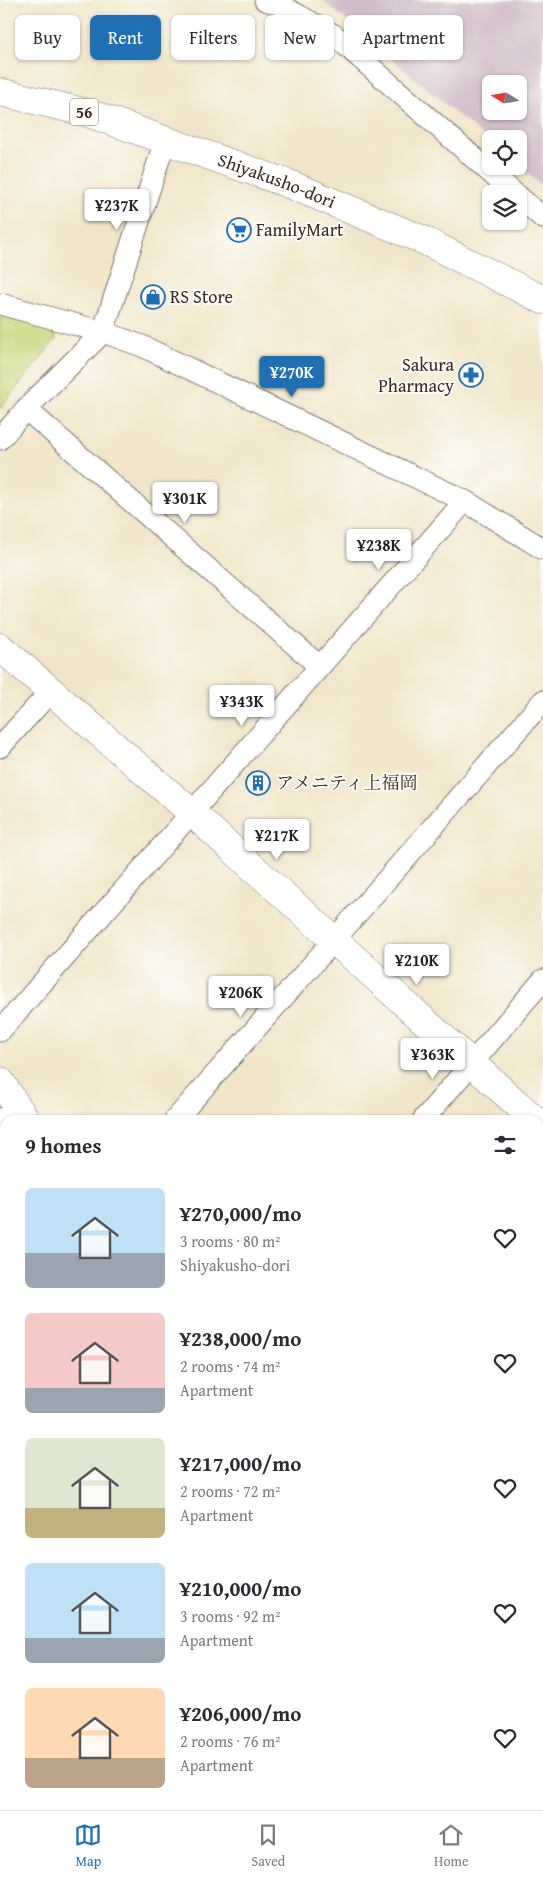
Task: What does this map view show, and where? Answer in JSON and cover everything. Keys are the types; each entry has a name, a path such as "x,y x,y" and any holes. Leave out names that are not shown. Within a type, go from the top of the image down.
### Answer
{"street":[{"path":"275,1 334,35 505,185"},
{"name":"Shiyakusho-dori","path":"0,92 88,114 307,191 423,240 543,300"},
{"path":"0,439 26,409 103,332 165,141"},
{"path":"527,204 543,218"},
{"path":"0,304 103,332 142,346 465,501 543,549"},
{"path":"26,409 320,666"},
{"path":"0,1031 465,501"},
{"path":"0,647 192,813 529,1115"},
{"path":"0,748 50,692"},
{"path":"179,1115 543,701"},
{"path":"427,1115 543,980"},
{"path":"0,1081 15,1115"}],"shaded area":[{"path":"322,0 543,0 543,187 527,173 527,130 482,130 482,135 393,60 463,60 463,15 344,15 344,19"}],"green space":[{"path":"0,315 54,329 56,339 0,409"}],"place":[{"name":"FamilyMart","path":"239,230"},
{"name":"RS Store","path":"153,297"},
{"name":"Sakura Pharmacy","path":"471,375"},
{"name":"アメニティ上福岡","path":"258,783"}]}
